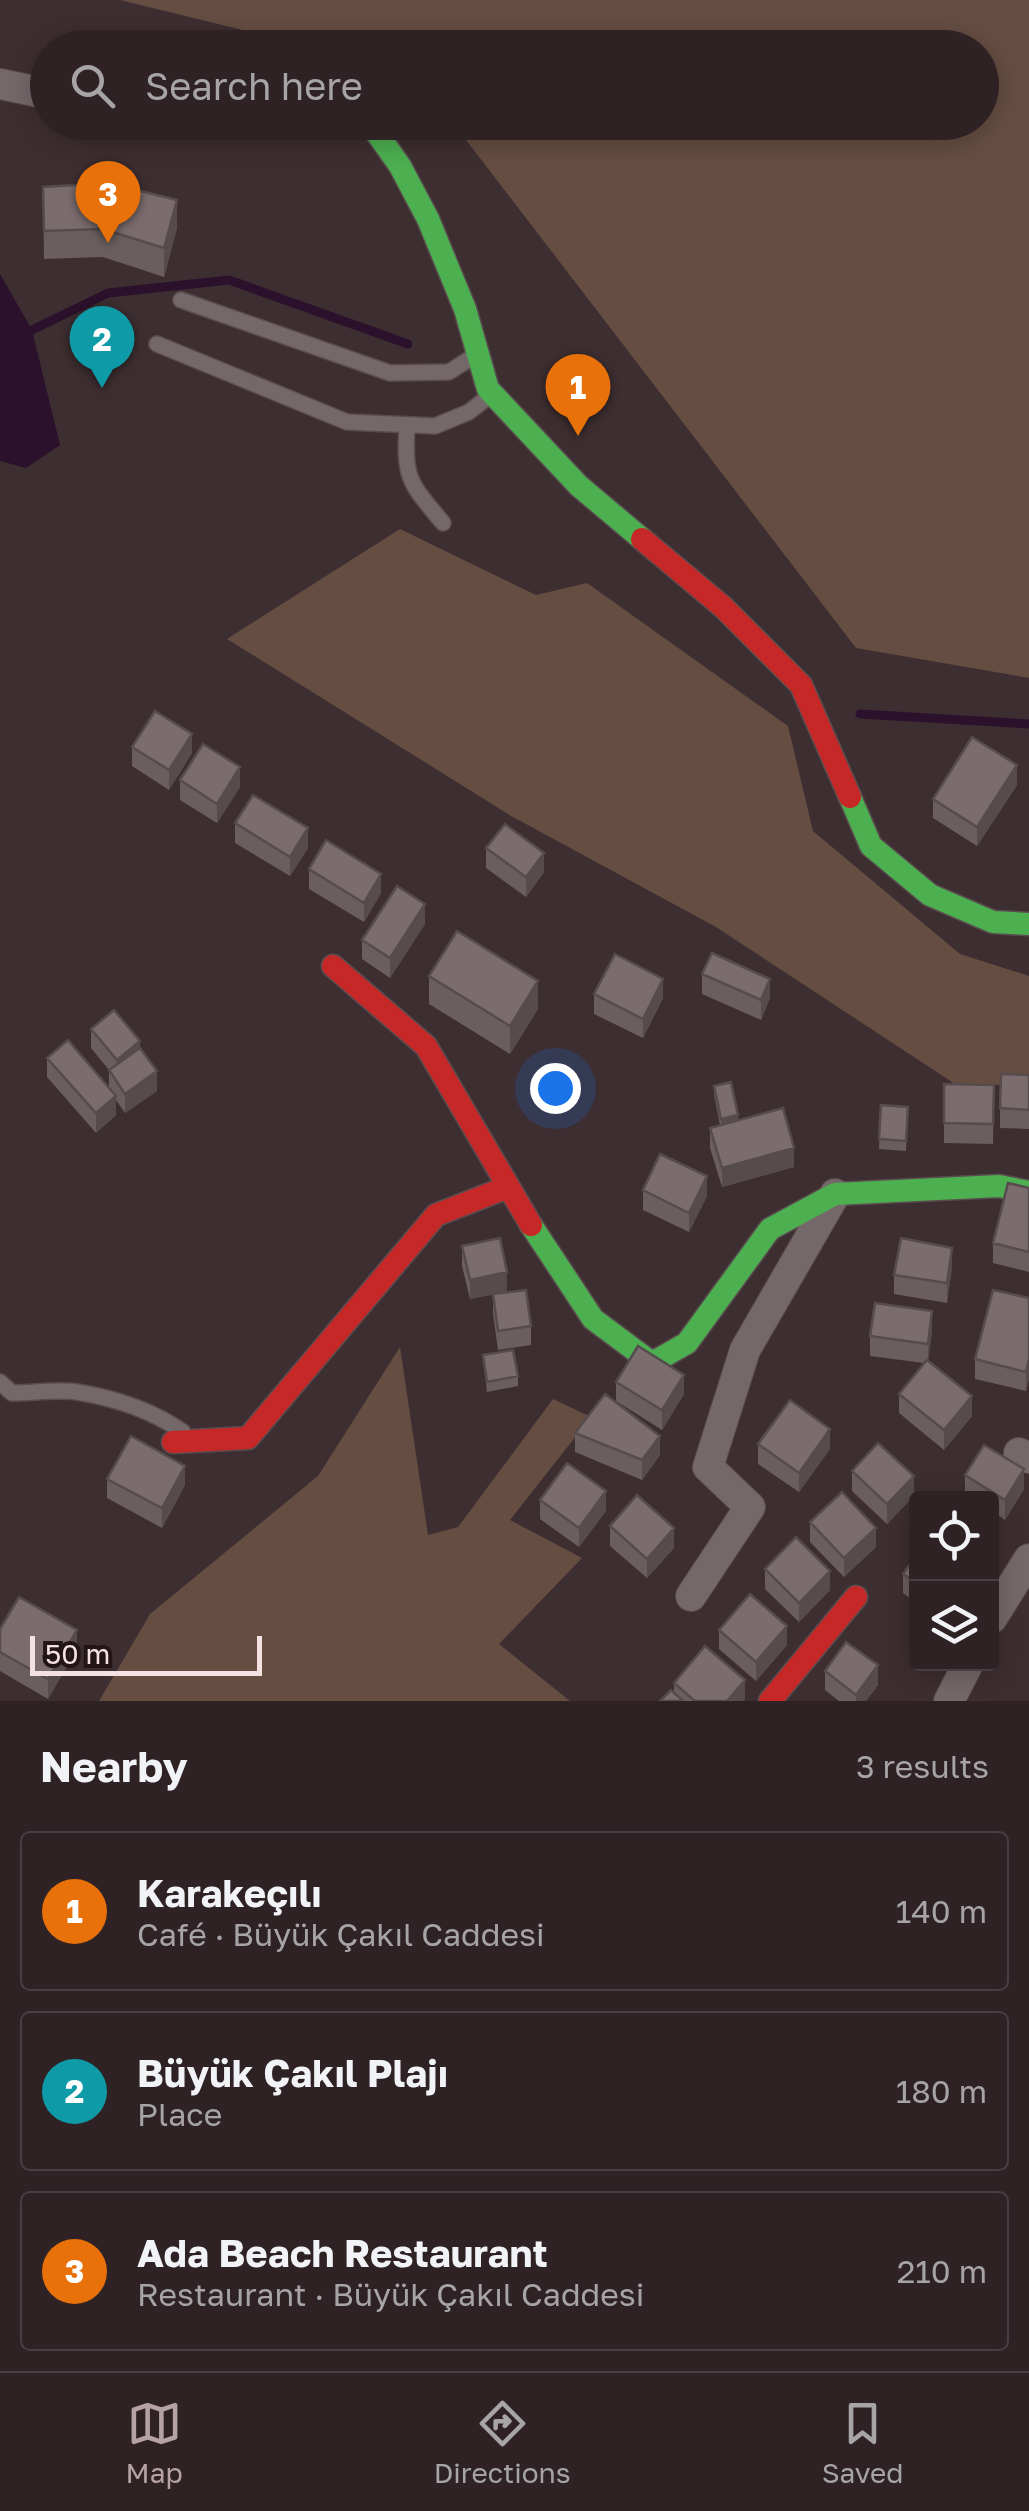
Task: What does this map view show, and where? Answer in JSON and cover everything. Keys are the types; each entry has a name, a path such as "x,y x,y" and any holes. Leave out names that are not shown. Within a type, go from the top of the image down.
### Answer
{"street":[{"path":"0,84 30,90"},
{"path":"382,140 428,219 465,309 492,394 578,486 723,607 801,685 871,846 930,895 993,922 1029,924"},
{"path":"333,966 426,1046 508,1187 593,1319 652,1363 686,1343 770,1229 834,1194 999,1186 1029,1192"},
{"path":"184,1441 248,1438 436,1215 508,1187"},
{"path":"691,1596 750,1507 708,1468 745,1350 834,1194"},
{"path":"999,1607 1029,1559"},
{"path":"770,1701 856,1598"},
{"path":"949,1701 964,1671"}],"lane":[{"path":"181,300 390,373 450,372 478,354"},
{"path":"156,344 347,422 435,426 470,412 492,394"},
{"path":"407,425 405,461 412,485 443,523"},
{"path":"0,1382 12,1393 75,1392 138,1409 163,1418 184,1441"}],"shaded area":[{"path":"120,0 1029,0 1029,678 856,648 466,140 999,140 999,30 243,30"},
{"path":"0,274 32,330 60,445 26,468 0,461"},
{"path":"400,529 536,595 587,583 788,726 813,831 960,954 1029,976 1029,1084 958,1086 716,927 513,817 227,639"},
{"path":"400,1347 428,1535 458,1527 553,1399 591,1417 510,1520 582,1558 499,1644 570,1701 99,1701 150,1614 318,1476"}],"building":[{"path":"108,183 177,200 164,248 103,229 44,231 43,187"},
{"path":"155,711 192,734 169,770 132,747"},
{"path":"972,737 1017,765 977,827 933,799"},
{"path":"203,744 240,767 217,804 180,780"},
{"path":"253,795 308,828 290,857 235,823"},
{"path":"505,824 544,853 526,877 486,848"},
{"path":"326,840 381,874 364,903 309,869"},
{"path":"397,886 425,904 390,958 362,940"},
{"path":"457,931 538,981 510,1026 429,976"},
{"path":"712,953 770,979 761,1000 702,974"},
{"path":"615,954 663,979 643,1019 594,994"},
{"path":"114,1010 140,1041 117,1060 91,1029"},
{"path":"68,1040 116,1096 96,1113 47,1058"},
{"path":"140,1048 157,1071 125,1094 109,1070"},
{"path":"1001,1074 1029,1075 1029,1110 1000,1108"},
{"path":"731,1082 738,1115 721,1119 714,1086"},
{"path":"944,1084 994,1085 993,1124 944,1123"},
{"path":"881,1105 908,1107 906,1141 879,1139"},
{"path":"783,1108 794,1148 722,1168 710,1128"},
{"path":"660,1154 707,1176 689,1213 643,1190"},
{"path":"1008,1183 1029,1188 1029,1252 993,1243"},
{"path":"500,1238 507,1272 470,1280 462,1246"},
{"path":"901,1238 952,1248 947,1283 894,1275"},
{"path":"526,1290 531,1326 498,1331 493,1294"},
{"path":"993,1290 1029,1298 1026,1372 975,1359"},
{"path":"875,1303 932,1311 928,1344 870,1336"},
{"path":"638,1346 684,1375 662,1410 616,1382"},
{"path":"513,1350 518,1376 487,1382 483,1355"},
{"path":"927,1360 972,1396 944,1430 899,1394"},
{"path":"605,1394 660,1436 642,1460 575,1433"},
{"path":"790,1400 830,1429 799,1473 758,1444"},
{"path":"131,1436 185,1466 162,1508 107,1479"},
{"path":"878,1443 914,1476 887,1504 852,1471"},
{"path":"984,1445 1024,1469 1005,1500 999,1491 991,1491 965,1475"},
{"path":"567,1463 606,1491 579,1528 540,1500"},
{"path":"842,1492 876,1528 844,1558 810,1522"},
{"path":"637,1495 674,1528 647,1559 610,1526"},
{"path":"796,1537 830,1571 799,1603 765,1569"},
{"path":"750,1594 787,1626 756,1662 719,1630"},
{"path":"19,1597 77,1630 48,1679 0,1652 0,1629"},
{"path":"846,1642 878,1665 856,1695 825,1671"},
{"path":"705,1646 745,1680 727,1701 695,1701 674,1683"},
{"path":"671,1690 683,1701 660,1701"}],"waterway":[{"path":"32,330 108,293 229,280 408,344"},
{"path":"860,714 1029,724"}],"traffic: fast":[{"path":"382,140 428,219 465,309 488,389 579,486 642,539"},
{"path":"850,797 871,846 930,895 993,922 1029,924"},
{"path":"531,1225 593,1319 652,1363 687,1343 770,1229 835,1194 999,1186 1029,1192"}],"traffic: jam":[{"path":"642,539 723,607 801,685 850,797"},
{"path":"333,966 426,1046 531,1225"},
{"path":"173,1442 248,1438 436,1215 508,1187"},
{"path":"770,1701 856,1597"}],"place":[{"name":"Ada Beach Restaurant","path":"108,243"},
{"name":"Büyük Çakıl Plajı","path":"102,388"},
{"name":"Karakeçılı","path":"578,436"}]}
